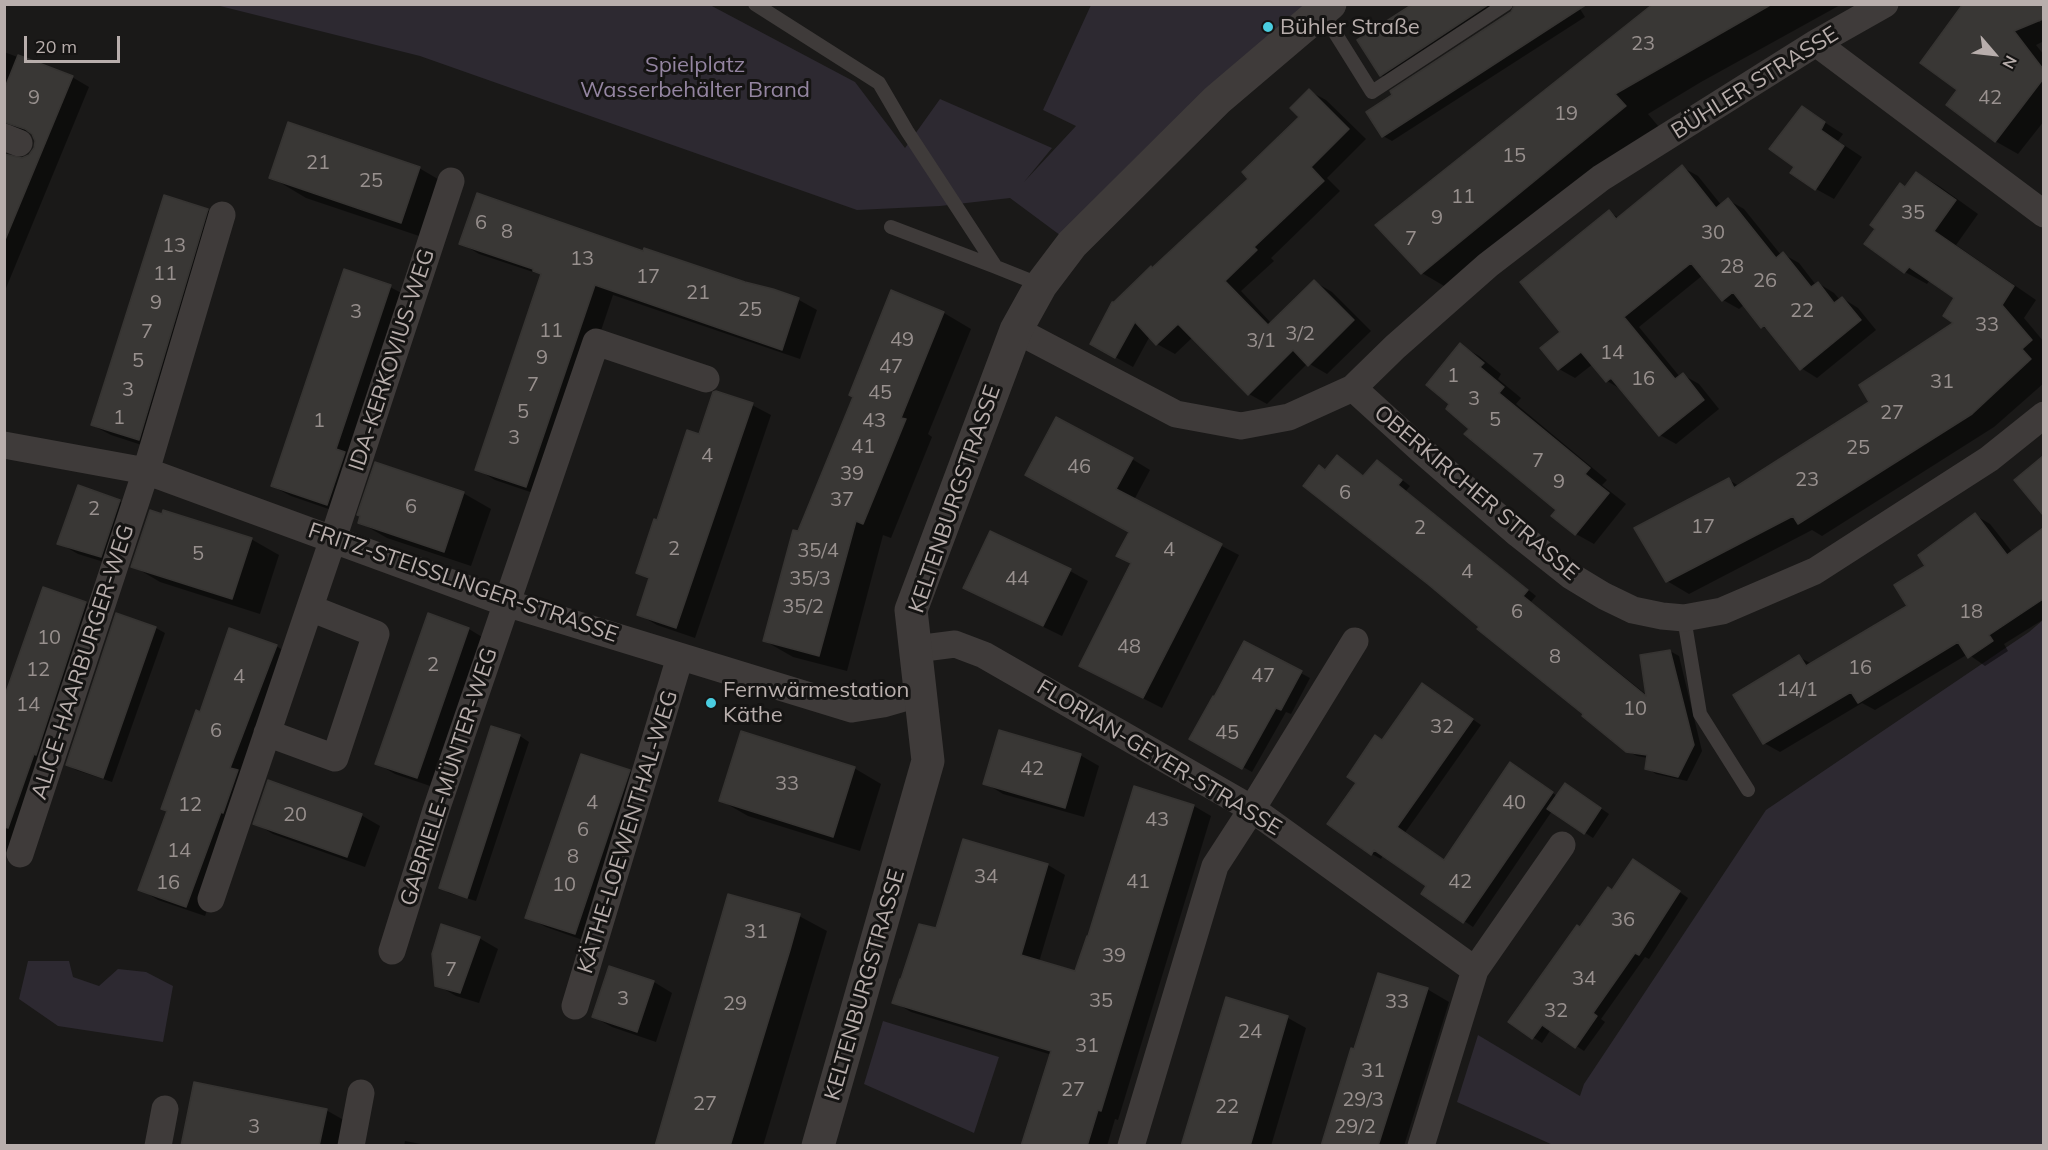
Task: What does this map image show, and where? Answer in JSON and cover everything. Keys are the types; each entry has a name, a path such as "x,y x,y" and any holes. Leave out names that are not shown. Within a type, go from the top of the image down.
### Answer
{"street":[{"name":"BÜHLER STRASSE","path":"1016,330 1176,414 1241,426 1289,417 1353,388 1395,347 1488,265 1601,178 1816,43 1885,4"},
{"name":"KELTENBURGSTRASSE","path":"818,1146 928,761 911,610 1016,330 1041,285 1072,244 1217,100 1326,8"},
{"path":"1816,43 2043,213"},
{"name":"IDA-KERKOVIUS-WEG","path":"211,899 451,181"},
{"name":"ALICE-HAARBURGER-WEG","path":"20,854 146,471 222,215"},
{"name":"GABRIELE-MÜNTER-WEG","path":"392,951 436,810 596,342 706,379"},
{"name":"OBERKIRCHER STRASSE","path":"1353,388 1455,480 1571,576 1604,596 1634,610 1684,618 1722,611 1815,571 1989,459 2043,415"},
{"name":"FRITZ-STEISSLINGER-STRASSE","path":"4,445 146,471 506,603 852,709 883,704 921,693"},
{"path":"267,733 335,758 376,634 310,608"},
{"path":"1131,1146 1215,866 1355,641"},
{"name":"FLORIAN-GEYER-STRASSE","path":"916,649 955,644 984,655 1252,809 1475,970"},
{"name":"KÄTHE-LOEWENTHAL-WEG","path":"575,1006 680,657"},
{"path":"1421,1146 1475,970 1562,845"},
{"path":"351,1146 361,1093"},
{"path":"158,1146 165,1110"}],"lane":[{"path":"755,4 879,83 907,131 996,267"},
{"path":"1326,8 1372,92 1506,4"},
{"path":"891,227 1041,285"},
{"path":"1684,618 1700,714 1748,790"}],"green space":[{"name":"Spielplatz Wasserbehälter Brand","path":"216,5 710,5 855,82 905,148 940,99 1052,148 1024,182 1076,126 1043,110 1091,5 1330,5 1072,244 1010,198 940,206 857,210 420,56"},
{"path":"2043,620 2043,1145 1553,1145 1457,1102 1478,1035 1580,1096 1584,1084 1766,810 2029,632"},
{"path":"28,961 69,961 73,977 99,986 118,969 146,972 173,986 163,1042 58,1026 19,999"},
{"path":"883,1021 999,1057 974,1133 864,1084"}],"building":[{"path":"1413,4 1489,4 1380,76 1357,40"},
{"path":"1515,4 1587,4 1382,137 1366,112 1392,95 1390,91 1511,12"},
{"path":"1653,4 1772,4 1615,94 1626,106 1421,274 1375,225"},
{"path":"1963,4 2043,4 2043,19 2014,31 2043,69 2043,79 1995,142 1946,105 1957,90 1920,63"},
{"path":"18,55 73,76 5,240 4,154 22,158 29,155 34,148 35,141 32,134 25,129 4,122 4,90"},
{"path":"1309,89 1349,129 1311,167 1324,181 1254,247 1257,250 1225,281 1268,325 1314,280 1354,320 1308,366 1293,350 1248,395 1178,324 1156,345 1135,322 1115,358 1090,344 1112,302 1248,179 1242,172 1299,117 1290,108"},
{"path":"1802,106 1825,122 1821,130 1844,146 1815,190 1790,173 1794,167 1769,149"},
{"path":"288,122 420,167 401,223 269,178"},
{"path":"1682,165 1716,208 1728,198 1776,258 1783,252 1811,287 1818,282 1834,303 1842,297 1861,320 1800,370 1764,325 1761,328 1733,292 1722,301 1691,263 1624,317 1675,379 1683,373 1704,400 1659,436 1611,378 1606,382 1581,352 1558,370 1540,348 1560,332 1520,282 1609,210 1616,219"},
{"path":"1916,172 1956,200 1934,231 2014,286 2002,305 2032,340 2022,349 2031,359 1972,414 1798,524 1793,516 1666,582 1634,528 1729,478 1734,488 1869,402 1859,385 1953,323 1943,316 1954,298 1909,267 1904,273 1864,244 1875,229 1870,225 1900,183 1905,187"},
{"path":"477,193 643,251 644,248 799,298 782,350 595,285 526,487 475,470 541,274 533,269 459,244"},
{"path":"164,195 208,209 139,440 91,425"},
{"path":"344,269 391,285 336,449 345,452 327,505 271,486"},
{"path":"891,290 944,312 901,418 906,419 863,524 856,521 819,656 763,641 793,530 798,531 853,397 849,395"},
{"path":"1460,343 1484,363 1480,367 1504,387 1499,393 1590,468 1585,474 1609,493 1575,535 1551,516 1556,510 1464,434 1469,429 1446,409 1449,404 1426,385"},
{"path":"713,392 753,403 676,628 637,615 649,578 636,573 654,519 657,520 687,430 699,434"},
{"path":"1056,417 1133,458 1116,489 1222,544 1143,698 1079,666 1131,563 1116,556 1129,532 1025,475"},
{"path":"1337,455 1363,476 1377,460 1402,480 1398,485 1528,590 1523,596 1646,696 1640,655 1670,650 1694,745 1678,777 1645,769 1647,755 1626,752 1582,716 1583,714 1477,629 1479,627 1429,585 1303,486 1319,465 1325,470"},
{"path":"2043,456 2043,515 2014,480"},
{"path":"375,462 464,492 444,552 358,523 360,516 357,515"},
{"path":"78,485 120,500 101,557 57,544"},
{"path":"150,510 162,514 163,510 252,538 232,599 131,567"},
{"path":"1975,513 2007,555 2043,528 2043,599 1989,635 1993,641 1968,658 1958,642 1858,703 1851,692 1763,744 1733,695 1799,655 1806,666 1907,606 1894,585 1925,566 1918,555"},
{"path":"990,531 1071,569 1043,626 963,588"},
{"path":"43,587 86,602 36,755 34,754 8,828 4,827 4,698"},
{"path":"116,613 156,627 103,778 66,765"},
{"path":"428,613 469,628 417,778 375,764"},
{"path":"229,628 277,645 230,768 238,770 186,907 138,890 167,811 161,809 196,710 200,712"},
{"path":"1244,641 1302,671 1281,710 1276,708 1242,769 1189,739"},
{"path":"1422,683 1473,719 1397,827 1444,860 1510,762 1553,792 1463,923 1421,894 1426,886 1374,850 1371,855 1327,824 1356,783 1347,777 1375,735 1382,740"},
{"path":"491,726 520,735 467,898 439,888"},
{"path":"999,730 1081,754 1065,808 983,784"},
{"path":"741,731 855,767 833,837 719,801"},
{"path":"581,754 630,770 575,934 525,918"},
{"path":"268,780 362,814 347,857 253,824"},
{"path":"1565,783 1601,808 1584,834 1547,809"},
{"path":"1134,786 1194,805 1101,1111 1098,1110 1087,1146 1021,1146 1051,1051 892,1003 919,924 936,928 963,839 1048,864 1021,955 1075,971"},
{"path":"1633,859 1680,891 1639,955 1635,953 1593,1013 1597,1016 1575,1048 1542,1025 1532,1039 1508,1022 1577,925 1580,927 1608,887 1612,890"},
{"path":"728,894 800,914 790,950 730,1146 655,1146"},
{"path":"441,924 480,937 460,993 435,986 432,954"},
{"path":"609,966 654,981 637,1032 592,1017"},
{"path":"1378,973 1428,988 1378,1146 1321,1146 1351,1048 1354,1049"},
{"path":"1226,997 1288,1016 1250,1146 1181,1146"},
{"path":"194,1082 327,1109 319,1146 181,1146"}],"place":[{"name":"Bühler Straße","path":"1268,27"},
{"name":"Fernwärmestation Käthe","path":"711,703"}]}
